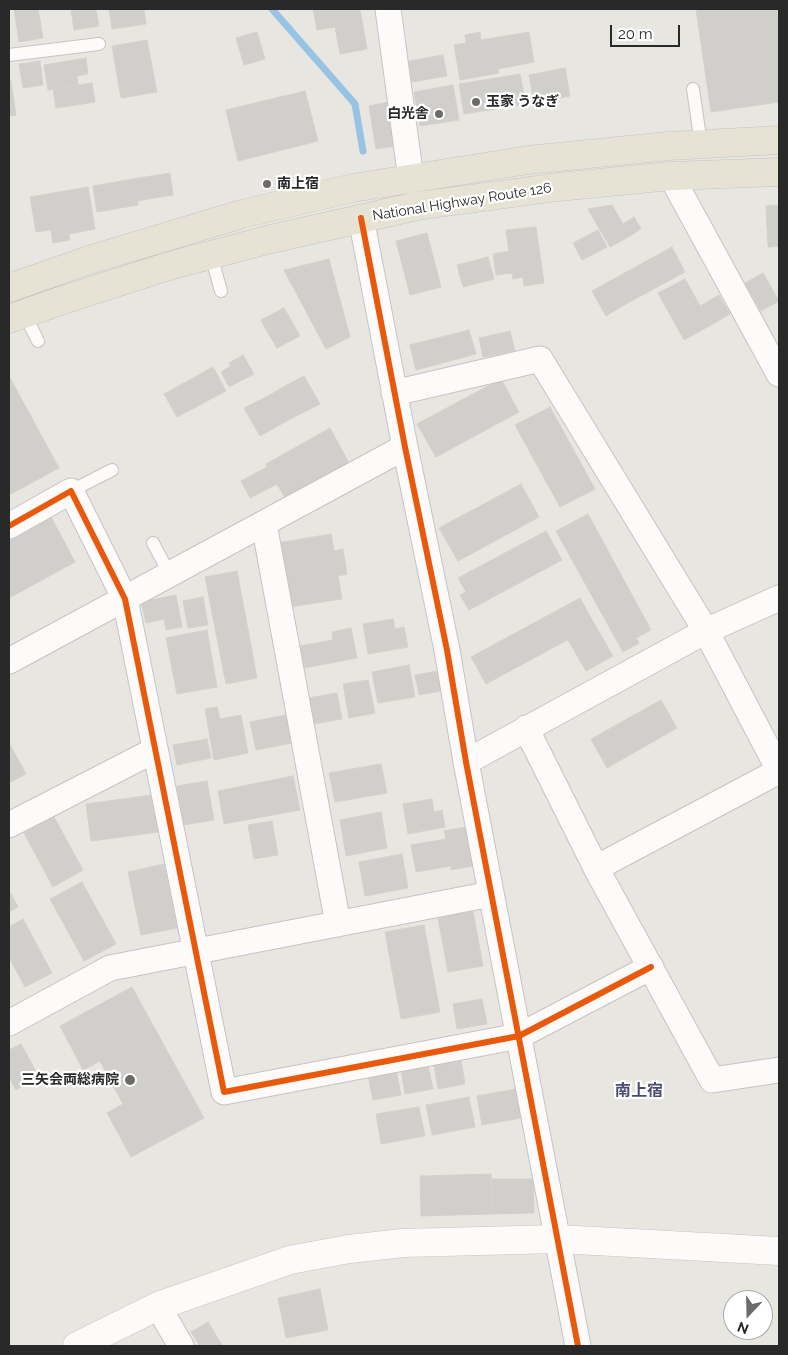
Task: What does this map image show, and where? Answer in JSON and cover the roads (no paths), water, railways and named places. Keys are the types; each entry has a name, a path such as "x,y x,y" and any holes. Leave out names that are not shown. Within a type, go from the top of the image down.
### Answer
{"highway":[{"path":"9,288 89,260 242,214 353,188 528,160 701,144 779,140"},
{"name":"National Highway Route 126","path":"16,316 169,266 267,240 417,206 558,187 672,176 779,172"}],"street":[{"path":"388,9 411,179"},
{"path":"672,176 779,374"},
{"path":"361,218 394,393 447,650 466,762 578,1346"},
{"path":"394,393 540,359 706,630 779,771 596,868"},
{"path":"9,662 405,447"},
{"path":"9,526 71,491 125,599 224,1092 519,1036 651,967"},
{"path":"264,524 338,924"},
{"path":"466,762 706,630 779,598"},
{"path":"526,728 596,868 712,1080 779,1070"},
{"path":"9,825 155,750"},
{"path":"9,1022 110,968 491,894"},
{"path":"77,1346 158,1306 290,1260 350,1249 403,1243 558,1239 779,1251"},
{"path":"158,1306 181,1346"}],"lane":[{"path":"9,54 99,44"},
{"path":"693,88 701,144"},
{"path":"211,255 221,291"},
{"path":"16,316 38,341"},
{"path":"71,491 112,470"},
{"path":"153,543 170,575"}],"waterway":[{"path":"272,9 355,104 363,151"}],"place":[{"name":"玉家 うなぎ","path":"476,102"},
{"name":"白光舎","path":"439,114"},
{"name":"南上宿","path":"267,184"},
{"name":"三矢会両総病院","path":"130,1080"}],"district":[{"name":"南上宿","path":"639,1091"}]}
